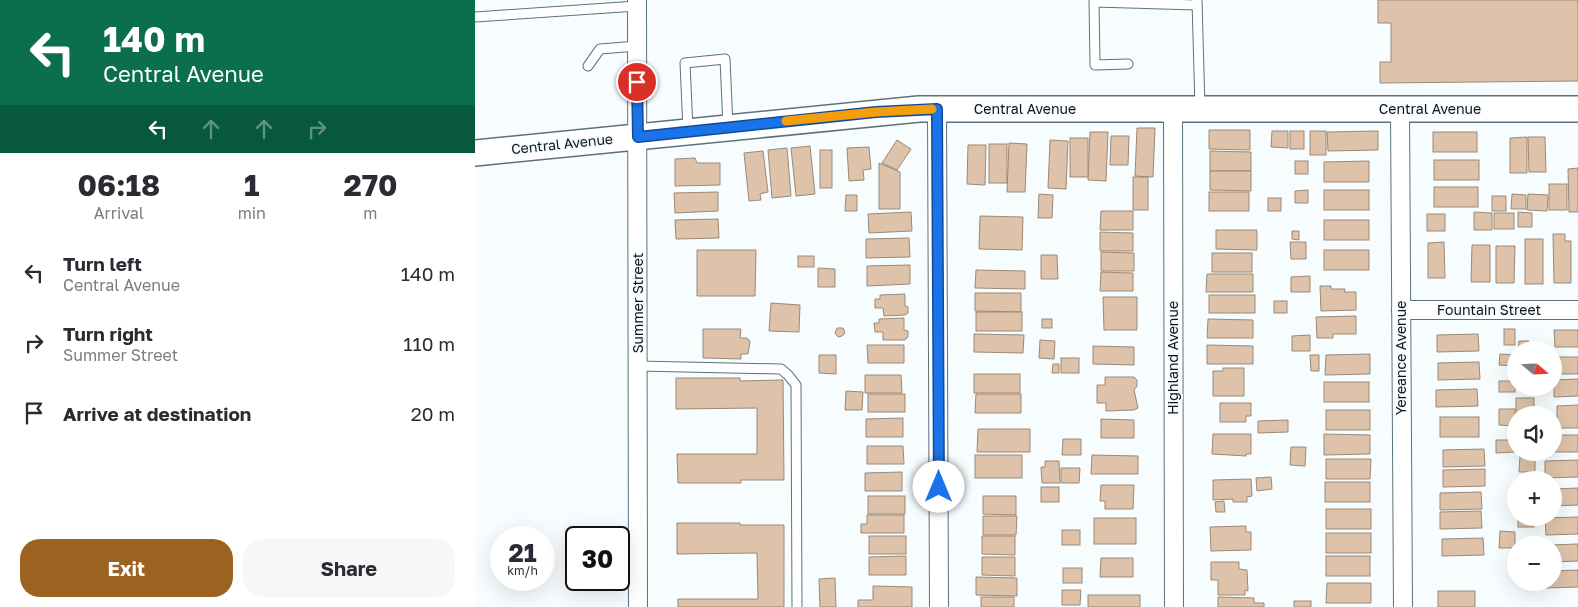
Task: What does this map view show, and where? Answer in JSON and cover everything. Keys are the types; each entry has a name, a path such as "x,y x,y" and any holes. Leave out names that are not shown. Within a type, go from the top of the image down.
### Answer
{"main road":[{"name":"Central Avenue","path":"475,153 876,112 937,109 1578,110"}],"street":[{"name":"Summer Street","path":"637,3 638,607"},
{"name":"Highland Avenue","path":"1173,108 1174,607"},
{"path":"937,109 939,607"},
{"name":"Yereance Avenue","path":"1400,109 1403,607"},
{"name":"Fountain Street","path":"1401,310 1578,310"}],"lane":[{"path":"1128,64 1095,65 1093,2 1197,3 1200,108"},
{"path":"475,17 617,7 637,3"},
{"path":"588,66 600,49 637,46"},
{"path":"688,132 685,63 725,59 728,128"},
{"path":"638,366 781,369 789,375 796,386 797,607"}],"building":[{"path":"1378,0 1578,0 1578,81 1380,83 1380,62 1391,62 1391,23 1378,23"},
{"path":"1137,128 1155,128 1153,177 1135,176"},
{"path":"1209,130 1250,130 1250,150 1209,149"},
{"path":"1272,131 1288,131 1288,148 1271,147"},
{"path":"1290,131 1304,131 1304,149 1290,149"},
{"path":"1310,131 1326,131 1326,155 1310,155"},
{"path":"1378,131 1378,150 1328,151 1327,132"},
{"path":"1090,132 1108,132 1106,181 1088,180"},
{"path":"1433,132 1477,132 1477,152 1433,152"},
{"path":"1111,136 1129,136 1128,165 1110,165"},
{"path":"1527,137 1527,173 1510,173 1510,138"},
{"path":"1528,137 1545,137 1546,172 1529,172"},
{"path":"1070,138 1088,138 1088,177 1070,177"},
{"path":"897,140 911,149 897,170 882,163"},
{"path":"1050,140 1068,141 1066,189 1048,188"},
{"path":"1009,143 1027,144 1025,192 1007,192"},
{"path":"989,144 1007,144 1007,183 989,183"},
{"path":"968,145 986,145 985,185 967,184"},
{"path":"810,146 815,194 796,196 791,148"},
{"path":"869,147 871,169 863,170 864,180 849,181 847,148"},
{"path":"787,148 791,196 772,198 768,150"},
{"path":"820,150 832,150 832,188 820,188"},
{"path":"763,151 768,192 760,194 761,200 749,201 744,153"},
{"path":"1210,151 1251,152 1251,171 1210,171"},
{"path":"695,158 697,163 720,163 720,185 675,186 675,159"},
{"path":"1434,160 1479,160 1479,180 1434,180"},
{"path":"1295,161 1308,161 1308,174 1295,174"},
{"path":"1369,161 1369,182 1324,182 1324,162"},
{"path":"879,163 900,172 900,209 879,209"},
{"path":"1578,168 1578,212 1569,212 1568,169"},
{"path":"1210,171 1251,171 1251,191 1210,190"},
{"path":"1133,177 1148,177 1148,210 1133,210"},
{"path":"1549,184 1567,184 1567,210 1549,210"},
{"path":"1434,187 1478,187 1478,207 1434,207"},
{"path":"1308,190 1308,203 1295,203 1295,191"},
{"path":"1324,190 1369,190 1369,210 1324,210"},
{"path":"718,192 718,211 675,213 674,193"},
{"path":"1209,192 1249,192 1249,211 1209,211"},
{"path":"1039,194 1053,195 1052,218 1038,218"},
{"path":"1512,194 1526,195 1526,209 1511,209"},
{"path":"1528,194 1548,195 1547,211 1527,210"},
{"path":"846,195 857,195 857,211 845,211"},
{"path":"1492,196 1506,196 1506,211 1492,211"},
{"path":"1268,198 1281,198 1281,211 1268,211"},
{"path":"1101,211 1133,211 1133,230 1100,230"},
{"path":"911,212 912,231 869,233 868,214"},
{"path":"1474,212 1492,213 1492,230 1474,230"},
{"path":"1518,212 1532,213 1532,227 1518,227"},
{"path":"1494,213 1514,213 1514,229 1494,229"},
{"path":"1427,214 1445,214 1445,231 1427,231"},
{"path":"980,216 1023,217 1022,250 979,249"},
{"path":"718,219 719,238 676,239 675,220"},
{"path":"1324,220 1369,220 1369,240 1324,240"},
{"path":"1216,230 1257,230 1257,250 1216,249"},
{"path":"1292,231 1299,231 1299,240 1292,239"},
{"path":"1100,232 1133,233 1133,251 1100,251"},
{"path":"1553,234 1565,234 1565,241 1571,241 1571,283 1554,283"},
{"path":"909,238 910,257 866,258 866,239"},
{"path":"1525,239 1543,239 1543,284 1525,284"},
{"path":"1290,242 1306,242 1306,259 1291,259"},
{"path":"1444,242 1445,278 1428,278 1428,243"},
{"path":"1472,245 1490,245 1490,282 1471,282"},
{"path":"1496,246 1515,246 1514,283 1496,283"},
{"path":"697,250 756,250 755,296 697,296"},
{"path":"1324,250 1369,250 1369,270 1324,270"},
{"path":"1101,252 1134,253 1134,271 1101,271"},
{"path":"1212,253 1252,253 1252,272 1212,272"},
{"path":"1041,255 1057,255 1058,279 1041,279"},
{"path":"798,256 814,256 814,267 798,267"},
{"path":"910,265 910,284 867,286 867,266"},
{"path":"818,268 835,269 835,287 818,287"},
{"path":"976,270 1025,271 1025,289 975,288"},
{"path":"1101,272 1133,273 1133,291 1100,291"},
{"path":"1207,274 1253,274 1253,292 1206,292"},
{"path":"1310,276 1310,292 1291,292 1291,277"},
{"path":"1320,286 1331,286 1331,289 1345,289 1344,292 1356,292 1356,310 1321,311"},
{"path":"975,293 1021,293 1021,312 975,311"},
{"path":"905,294 905,306 908,307 908,313 905,315 884,316 883,308 875,308 875,299 880,299 880,295"},
{"path":"1209,295 1255,295 1255,313 1209,313"},
{"path":"1103,297 1137,297 1137,330 1104,330"},
{"path":"1274,301 1287,301 1287,313 1274,313"},
{"path":"771,303 800,305 799,332 769,331"},
{"path":"976,312 1022,312 1022,331 976,331"},
{"path":"1356,316 1356,334 1333,334 1333,338 1317,338 1316,317"},
{"path":"904,318 904,330 908,331 908,337 905,340 883,340 883,332 875,332 874,323 879,323 879,319"},
{"path":"1042,319 1052,319 1052,328 1042,328"},
{"path":"1208,319 1253,320 1253,338 1207,338"},
{"path":"837,328 843,328 845,333 842,336 838,337 835,333"},
{"path":"703,329 741,329 740,338 747,338 750,341 748,354 741,354 741,359 703,358"},
{"path":"1504,329 1515,329 1515,341 1507,341 1507,345 1504,345"},
{"path":"1554,330 1578,330 1578,347 1563,347 1563,341 1555,341"},
{"path":"974,334 1024,335 1023,353 974,352"},
{"path":"1478,334 1479,351 1437,352 1437,335"},
{"path":"1310,335 1310,351 1292,351 1292,336"},
{"path":"1040,340 1055,341 1054,359 1039,358"},
{"path":"867,345 904,345 904,363 868,363"},
{"path":"1207,345 1253,346 1253,364 1207,364"},
{"path":"1093,346 1134,347 1134,365 1093,364"},
{"path":"1370,354 1370,374 1325,375 1326,355"},
{"path":"1500,354 1507,354 1507,366 1499,365"},
{"path":"819,355 836,355 836,374 819,373"},
{"path":"1310,355 1319,355 1319,371 1311,371"},
{"path":"1563,357 1578,357 1578,374 1563,374"},
{"path":"1061,358 1079,358 1079,373 1061,373"},
{"path":"1479,362 1480,379 1438,380 1438,363"},
{"path":"1053,364 1059,364 1059,373 1052,373"},
{"path":"1223,368 1244,368 1244,396 1213,396 1213,371 1223,371"},
{"path":"974,374 1020,374 1020,393 974,393"},
{"path":"865,375 901,375 902,393 865,393"},
{"path":"1105,377 1134,377 1137,380 1137,386 1134,390 1138,408 1134,410 1106,411 1106,403 1097,403 1097,385 1105,385"},
{"path":"676,378 740,378 740,381 783,380 784,480 741,480 741,483 678,483 677,454 757,454 757,408 676,409"},
{"path":"1578,379 1578,396 1554,397 1563,396 1563,380"},
{"path":"1499,381 1507,381 1507,392 1499,392"},
{"path":"1324,382 1369,382 1369,402 1324,402"},
{"path":"1477,389 1478,406 1436,407 1436,390"},
{"path":"846,391 863,392 862,410 845,410"},
{"path":"868,394 905,394 905,412 868,412"},
{"path":"976,394 1021,394 1021,413 975,413"},
{"path":"1516,398 1534,398 1534,406 1516,406"},
{"path":"1220,403 1251,403 1251,416 1246,416 1246,422 1220,422"},
{"path":"1578,405 1578,428 1562,428 1562,406 1557,406"},
{"path":"1499,409 1507,409 1507,426 1499,425"},
{"path":"1326,410 1370,410 1370,430 1326,430"},
{"path":"1440,417 1479,417 1479,437 1440,437"},
{"path":"903,418 903,437 866,437 866,419"},
{"path":"1101,419 1134,420 1134,438 1101,438"},
{"path":"1288,420 1288,432 1258,433 1258,421"},
{"path":"978,429 1030,429 1030,452 977,452"},
{"path":"1213,434 1251,434 1251,454 1246,454 1246,456 1212,454"},
{"path":"1324,434 1370,435 1370,454 1324,455"},
{"path":"1562,435 1578,435 1578,452 1562,452"},
{"path":"1063,439 1081,439 1081,455 1062,455"},
{"path":"1496,440 1507,440 1507,452 1496,453"},
{"path":"867,446 903,446 904,464 867,464"},
{"path":"1291,447 1306,447 1305,466 1290,465"},
{"path":"1484,449 1485,466 1443,467 1443,450"},
{"path":"975,455 1022,455 1022,478 975,478"},
{"path":"1092,455 1138,456 1138,474 1091,474"},
{"path":"1326,459 1371,459 1370,479 1326,479"},
{"path":"1578,460 1578,477 1562,477 1562,471 1545,471 1545,461"},
{"path":"1045,461 1059,461 1060,483 1042,483 1041,467 1045,467"},
{"path":"1520,461 1535,461 1535,471 1519,471"},
{"path":"1061,468 1080,468 1079,483 1061,483"},
{"path":"1485,469 1485,486 1443,487 1443,470"},
{"path":"902,472 902,491 865,491 865,473"},
{"path":"1271,477 1272,489 1257,491 1256,478"},
{"path":"1251,479 1252,496 1247,497 1247,502 1233,502 1233,499 1213,500 1213,480"},
{"path":"1325,482 1370,482 1370,502 1325,502"},
{"path":"1101,485 1134,485 1133,509 1105,509 1105,501 1100,501"},
{"path":"1041,487 1059,487 1059,502 1041,502"},
{"path":"1578,488 1578,505 1562,506 1562,489"},
{"path":"1481,492 1482,509 1440,510 1440,493"},
{"path":"868,496 905,496 905,514 868,514"},
{"path":"983,496 1016,496 1016,515 983,514"},
{"path":"1224,501 1225,512 1216,512 1215,502"},
{"path":"1326,509 1371,509 1371,529 1326,529"},
{"path":"1481,511 1482,528 1440,529 1440,512"},
{"path":"867,515 904,515 904,533 861,533 861,524 867,524"},
{"path":"983,516 1017,516 1016,535 983,535"},
{"path":"1562,517 1578,517 1578,534 1546,535 1545,526 1562,526"},
{"path":"1094,518 1136,518 1136,544 1094,544"},
{"path":"677,523 784,525 784,607 678,607 678,599 758,599 757,553 677,554"},
{"path":"1246,526 1246,532 1251,532 1251,550 1211,551 1210,527"},
{"path":"1518,526 1534,526 1534,527"},
{"path":"1062,530 1080,530 1080,545 1062,545"},
{"path":"1500,531 1515,532 1515,536 1507,536 1507,548 1499,548"},
{"path":"1326,533 1371,533 1371,553 1326,553"},
{"path":"869,536 906,536 906,554 869,554"},
{"path":"982,536 1015,536 1015,555 982,554"},
{"path":"1483,538 1484,555 1442,556 1442,539"},
{"path":"1578,544 1578,561 1562,562 1562,545"},
{"path":"906,556 906,575 869,575 869,557"},
{"path":"1326,556 1370,556 1370,576 1326,576"},
{"path":"982,557 1015,557 1015,576 982,575"},
{"path":"1101,558 1133,558 1133,577 1100,577"},
{"path":"1211,562 1239,562 1239,569 1247,570 1248,591 1245,590 1245,595 1218,595 1218,580 1211,580"},
{"path":"1063,568 1082,568 1082,583 1063,583"},
{"path":"1578,570 1578,587 1562,588 1562,571"},
{"path":"976,577 1017,578 1017,596 976,595"},
{"path":"835,578 836,607 820,607 819,579"},
{"path":"1327,583 1371,583 1371,603 1326,603"},
{"path":"873,586 912,587 912,607 858,607 858,600 873,600"},
{"path":"1062,590 1081,590 1080,605 1062,605"},
{"path":"1438,591 1475,591 1475,607 1438,607"},
{"path":"1088,595 1140,595 1140,607 1088,607"},
{"path":"981,597 1014,597 1014,607 981,607"},
{"path":"1218,597 1254,598 1254,603 1264,603 1264,607 1218,607"},
{"path":"1294,601 1311,601 1311,607 1294,607"}],"slow traffic":[{"path":"786,121 876,112 932,109"}],"route":[{"path":"637,82 638,137 876,112 937,109 939,487"}]}
